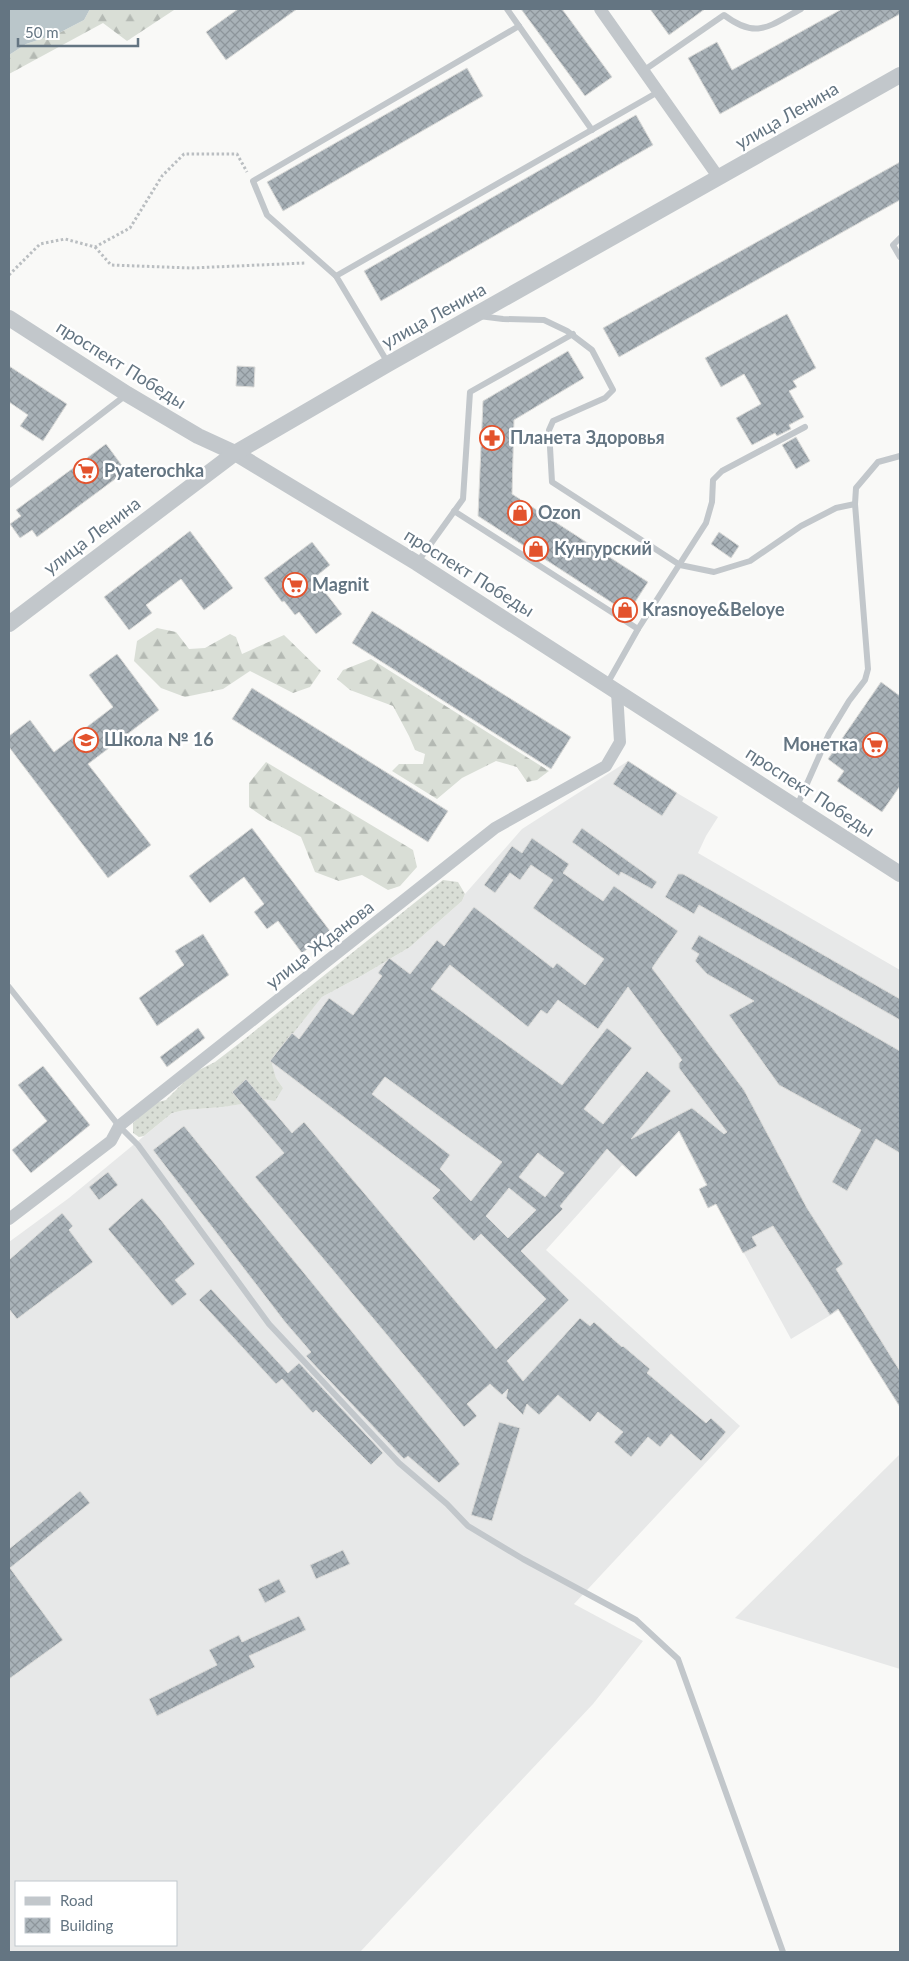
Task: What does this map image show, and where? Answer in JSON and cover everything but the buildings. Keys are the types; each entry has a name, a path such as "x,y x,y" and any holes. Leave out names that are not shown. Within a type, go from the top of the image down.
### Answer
{"street":[{"path":"600,9 719,178"},
{"name":"улица Ленина","path":"9,624 236,453 388,364 897,79"},
{"name":"проспект Победы","path":"9,318 127,394 198,436 236,453 417,563 900,874"},
{"name":"улица Жданова","path":"9,1219 111,1142 119,1126 494,828 606,766 620,742 611,688"}],"lane":[{"path":"507,9 592,130"},
{"path":"643,71 724,15 733,22 750,30 769,27 801,9"},
{"path":"388,364 336,276 267,215 253,181 520,26"},
{"path":"336,276 658,92"},
{"path":"900,238 893,244 900,257"},
{"path":"476,315 503,319 544,320 573,334 592,350 613,390 605,398 553,421 549,430 552,482 680,565 714,572 750,561 801,526 836,508 856,504"},
{"path":"417,563 463,499 470,392 573,334"},
{"path":"9,485 127,394"},
{"path":"611,688 638,629 706,523 712,502 714,480 722,470 805,427"},
{"path":"796,807 829,734 849,701 865,680 868,669 856,488 878,462 900,456"},
{"path":"454,511 638,629"},
{"path":"9,987 119,1126 138,1145 269,1324 399,1463 447,1504 468,1526 523,1559 636,1620 678,1660 783,1952"}],"path":[{"path":"95,247 130,228 162,176 184,154 237,154 253,181"},
{"path":"9,275 40,244 65,238 95,247 111,265 191,268 321,263"}],"shaded area":[{"path":"9,9 90,9 84,20 59,33 26,44 9,55"},
{"path":"628,761 718,817 698,853 900,970 900,1407 839,1310 791,1339 717,1204 708,1208 699,1189 706,1185 679,1132 636,1177 622,1165 546,1250 740,1426 574,1604 643,1641 593,1704 360,1952 9,1952 9,1242 69,1198 172,1113 241,1104 232,1092 246,1079 283,1088 276,1078 270,1061 322,997 410,947 462,901 465,894 522,829"},
{"path":"900,1454 900,1669 735,1618"}],"green space":[{"path":"90,9 174,10 127,41 103,23 9,74 9,55 26,44 59,33 84,20"},
{"path":"157,628 176,632 189,649 205,648 230,634 236,637 242,654 284,635 321,671 310,687 293,693 250,671 223,689 185,697 161,688 134,661 137,641"},
{"path":"371,659 549,771 537,780 527,782 517,767 496,761 462,778 437,799 392,771 399,764 423,764 425,754 415,750 393,706 350,690 337,679 343,670"},
{"path":"266,762 413,850 417,867 400,886 388,890 362,875 339,881 315,872 301,837 268,820 249,807 249,783"},
{"path":"443,880 458,882 465,894 462,901 410,947 322,997 271,1061 276,1078 283,1088 275,1101 263,1099 246,1079 232,1092 242,1104 172,1113 144,1136 139,1137 133,1133 133,1123 154,1103 166,1100 193,1073 215,1062 241,1042"}],"place":[{"name":"Планета Здоровья","path":"492,438"},
{"name":"Pyaterochka","path":"86,471"},
{"name":"Ozon","path":"520,513"},
{"name":"Кунгурский","path":"536,549"},
{"name":"Magnit","path":"295,585"},
{"name":"Krasnoye&Beloye","path":"625,610"},
{"name":"Школа № 16","path":"86,740"},
{"name":"Монетка","path":"875,745"}]}
